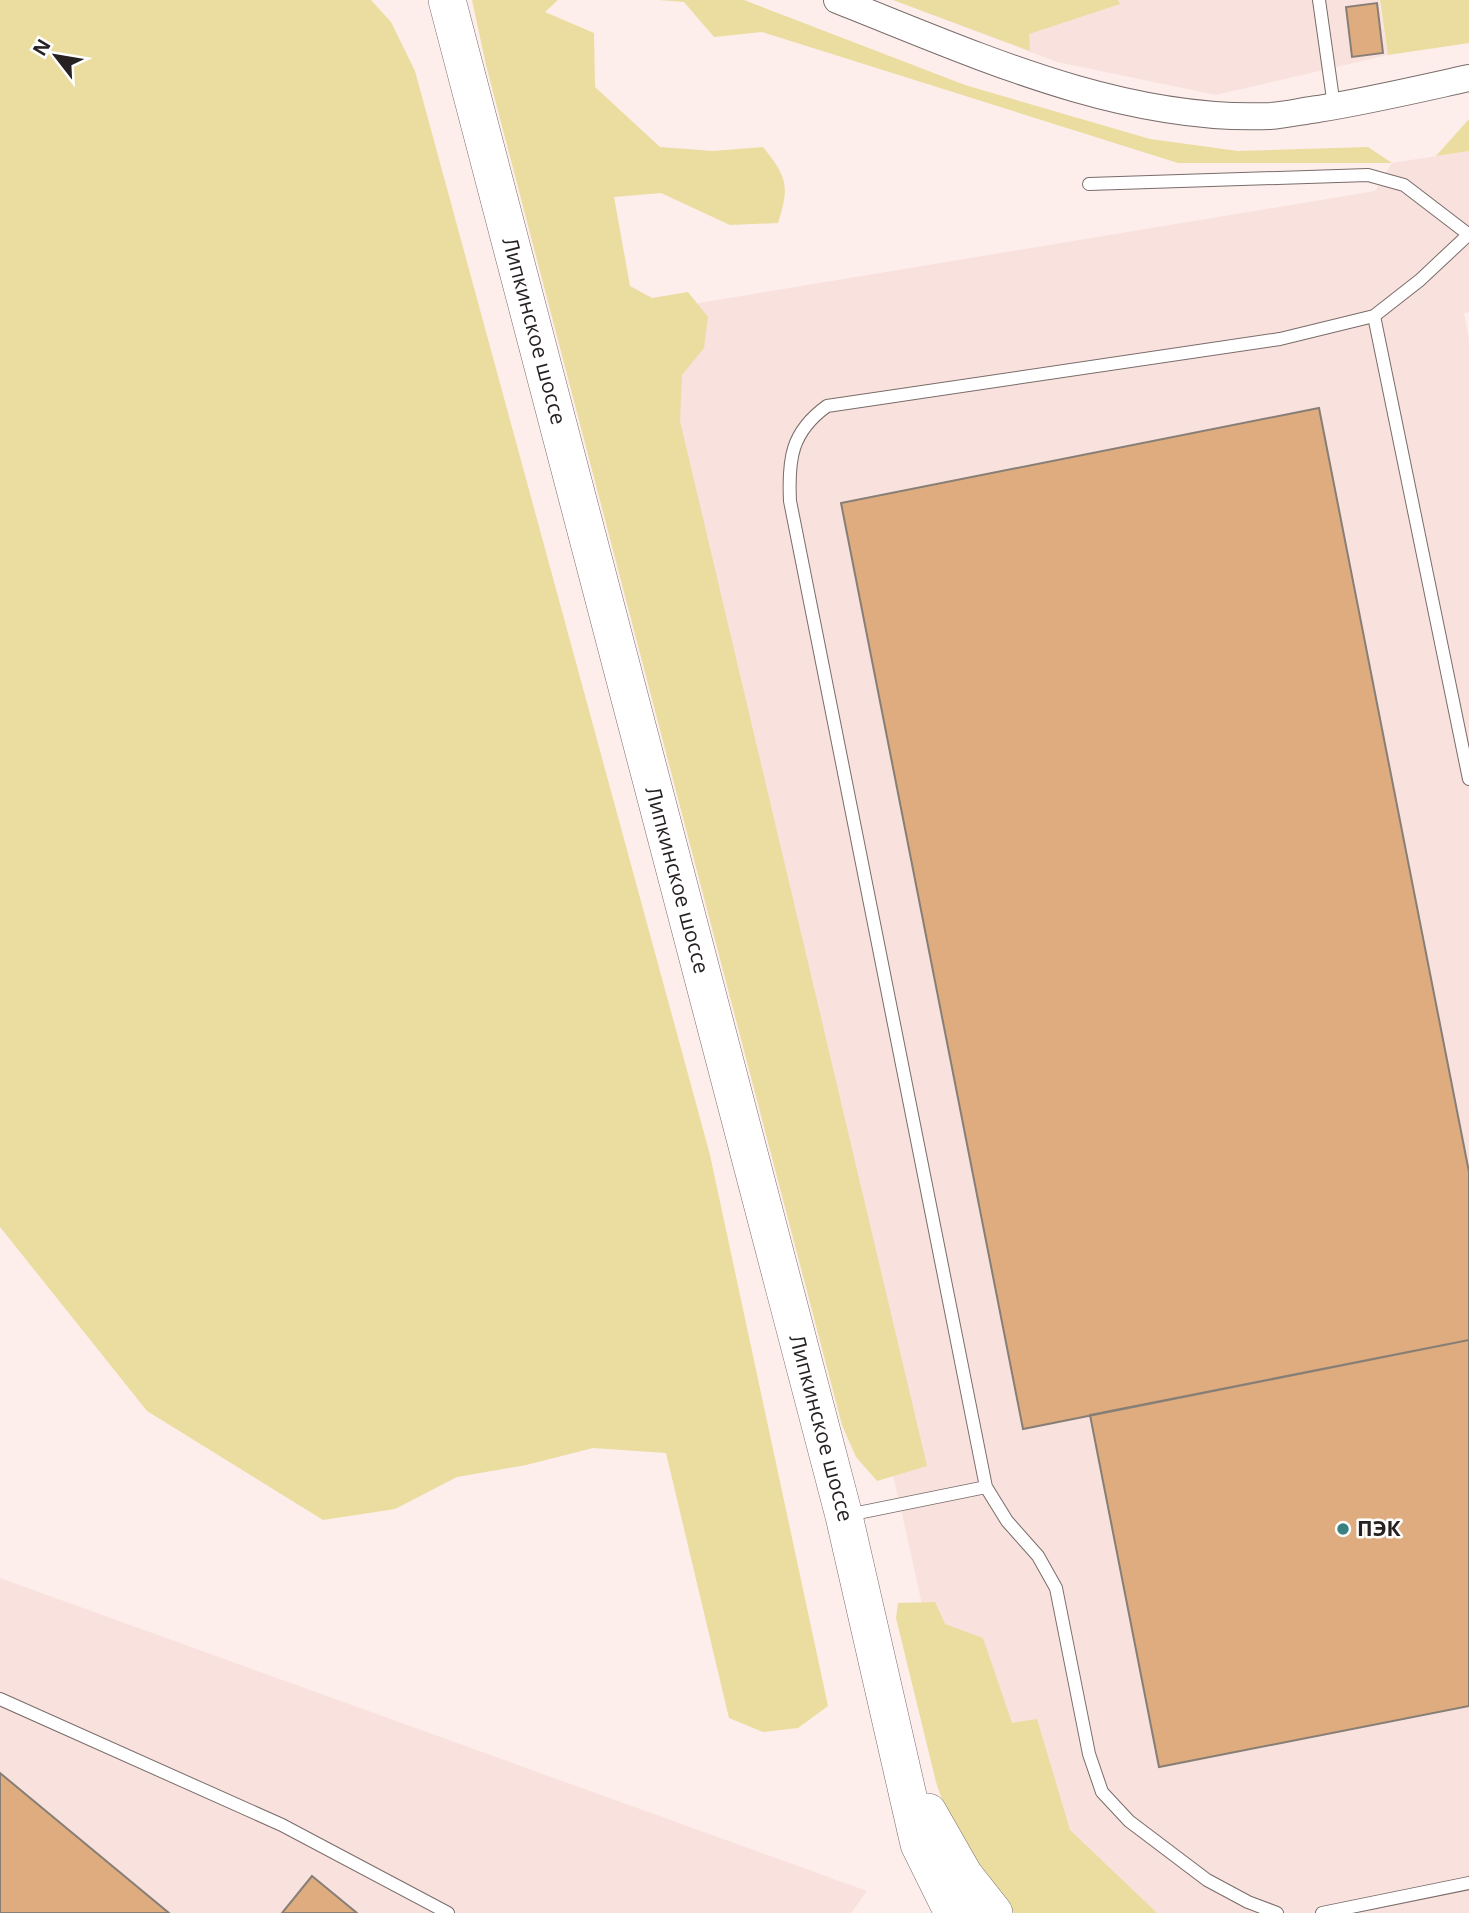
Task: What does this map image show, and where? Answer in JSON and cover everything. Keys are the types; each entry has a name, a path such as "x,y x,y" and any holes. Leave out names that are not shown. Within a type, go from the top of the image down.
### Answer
{"street":[{"name":"Липкинское шоссе","path":"447,0 844,1516 899,1761 964,1875 976,1908"},
{"path":"837,0 1044,79 1130,102 1208,115 1272,116 1469,78"}],"lane":[{"path":"1319,0 1334,106"},
{"path":"1089,184 1368,175 1404,185 1469,234 1420,280 1374,316 1280,339 827,406 811,418 800,432 789,469 790,501 986,1487 1007,1521 1038,1556 1056,1588 1088,1754 1102,1792 1129,1821 1207,1880 1248,1902 1277,1913"},
{"path":"1374,316 1469,779"},
{"path":"844,1516 986,1487"},
{"path":"0,1699 282,1825 448,1913"},
{"path":"1322,1913 1469,1883"}],"shaded area":[{"path":"0,0 371,0 391,22 415,71 710,1155 828,1706 798,1728 763,1732 729,1718 666,1453 593,1448 526,1465 457,1477 395,1509 323,1520 147,1411 0,1227"},
{"path":"472,0 558,0 545,12 594,33 595,87 660,147 713,151 763,147 777,166 784,182 784,200 778,223 730,225 661,193 614,197 630,286 652,298 688,292 708,317 704,348 682,375 680,421 927,1466 877,1481 856,1457 842,1425 486,65"},
{"path":"659,0 744,0 965,85 1150,139 1238,151 1368,147 1392,163 1178,163 762,32 714,37 684,2"},
{"path":"893,0 1379,0 1388,55 1216,95 1057,62"},
{"path":"893,0 1118,0 1120,4 1029,34 1030,51"},
{"path":"1380,0 1469,0 1469,43 1388,55"},
{"path":"1469,119 1469,151 1436,156"},
{"path":"1469,151 1469,312 1464,313 1469,340 1469,1913 1039,1913 972,1831 900,1505 608,318 1375,191 1392,163"},
{"path":"0,1578 867,1891 851,1913 0,1913"},
{"path":"935,1602 945,1624 983,1638 1012,1723 1037,1719 1070,1830 1157,1913 1014,1913 950,1824 936,1782 896,1618 898,1603"}],"building":[{"path":"1377,3 1383,53 1352,57 1346,7"},
{"path":"1319,408 1469,1172 1469,1340 1023,1429 841,503"},
{"path":"1469,1340 1469,1706 1159,1767 1090,1415"},
{"path":"0,1773 169,1913 0,1913"},
{"path":"312,1876 357,1913 282,1913"}],"place":[{"name":"ПЭК","path":"1343,1529"}]}
